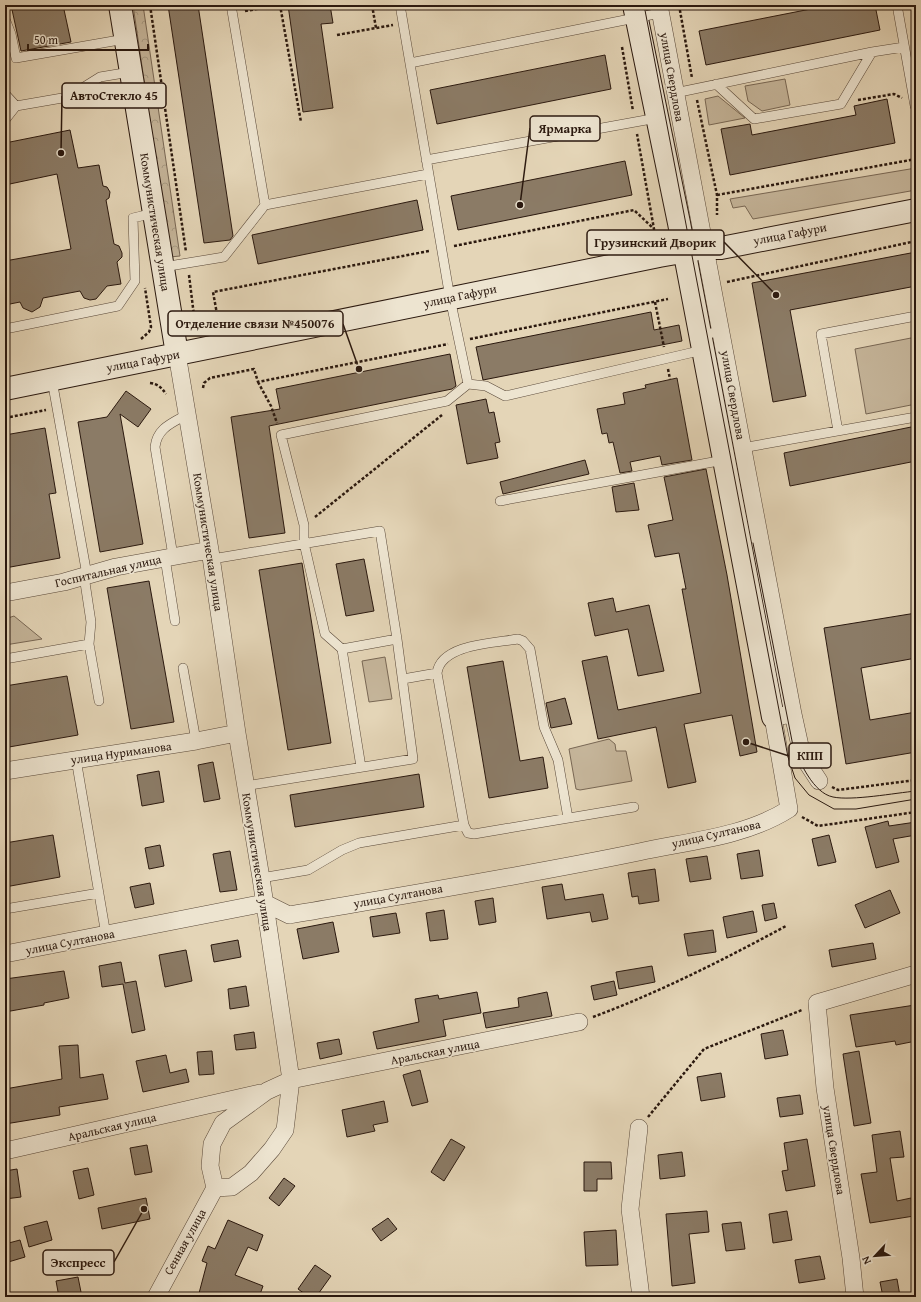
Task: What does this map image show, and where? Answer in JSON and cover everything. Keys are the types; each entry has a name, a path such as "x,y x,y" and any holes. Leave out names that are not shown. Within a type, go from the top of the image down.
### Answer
{"main road":[{"name":"Коммунистическая улица","path":"120,5 177,354"},
{"name":"улица Свердлова","path":"629,15 694,250 703,350 733,454 783,715"},
{"name":"улица Гафури","path":"5,389 450,298 694,250 721,248 916,210"}],"street":[{"name":"улица Свердлова","path":"660,9 675,93 694,250 722,331 733,454"},
{"name":"Коммунистическая улица","path":"177,354 211,555 236,733 261,878 291,1080"},
{"name":"Госпитальная улица","path":"5,593 64,582 116,567 169,557 211,555"},
{"name":"улица Свердлова","path":"783,715 802,755 819,781"},
{"path":"783,715 790,809"},
{"name":"улица Нуриманова","path":"5,771 196,741 236,733"},
{"name":"улица Султанова","path":"5,954 265,904 289,915 580,864 746,830 772,820 790,809"},
{"path":"817,1003 916,974"},
{"name":"улица Свердлова","path":"817,1003 825,1088 851,1258 855,1297"},
{"name":"Аральская улица","path":"291,1080 579,1022"},
{"path":"291,1080 285,1130 272,1149 251,1173 232,1187 215,1188 210,1166 212,1144 223,1123 266,1091 291,1080"},
{"name":"Аральская улица","path":"5,1151 266,1091"},
{"path":"639,1128 630,1209 642,1297"},
{"name":"Сенная улица","path":"156,1297 215,1188"}],"lane":[{"path":"400,5 441,249 468,384"},
{"path":"897,5 915,106"},
{"path":"232,9 265,205"},
{"path":"410,63 660,9"},
{"path":"5,18 11,34 16,58 125,39"},
{"path":"675,93 872,52 904,47"},
{"path":"716,84 754,119 841,104 872,52"},
{"path":"5,120 16,106 69,100 100,77 130,72"},
{"path":"5,94 16,106"},
{"path":"426,160 658,118"},
{"path":"162,267 224,257 265,205 428,174"},
{"path":"5,329 118,306 135,281 133,218 154,213"},
{"path":"838,431 820,334 916,316"},
{"path":"361,767 342,649 325,634 304,543 304,525 281,435 447,401 468,384 486,386 506,396 666,359 703,350 707,334 722,331"},
{"path":"52,379 85,576 91,622 89,644 99,701"},
{"path":"175,621 169,557 154,447 156,437 162,429 188,414"},
{"path":"500,501 733,454 838,431 916,417"},
{"path":"211,555 380,531 403,679 413,759 245,786"},
{"path":"342,649 397,639"},
{"path":"568,818 558,760 544,727 532,656 527,644 518,639 462,648 447,656 441,661 437,673 464,825 468,833 474,834 634,807"},
{"path":"5,659 89,644"},
{"path":"183,668 196,741"},
{"path":"403,679 437,673"},
{"path":"76,759 106,935"},
{"path":"261,878 308,870 342,850 359,843 464,825"},
{"path":"5,909 99,893"}],"path":[{"path":"150,5 195,324 202,328 219,325 213,292 441,249 634,210 654,228 635,121 629,15"},
{"path":"232,9 280,5 301,122"},
{"path":"372,5 376,28"},
{"path":"679,5 694,88 717,195 716,216"},
{"path":"337,35 403,24"},
{"path":"841,104 894,94 915,106"},
{"path":"717,195 916,159"},
{"path":"727,282 916,241"},
{"path":"655,302 670,379"},
{"path":"141,339 149,332 151,327"},
{"path":"203,388 204,383 210,378 254,369"},
{"path":"258,382 270,406 281,435"},
{"path":"150,383 162,387 166,394"},
{"path":"5,418 58,408"},
{"path":"304,525 446,410"},
{"path":"819,781 838,790 916,780"},
{"path":"790,809 818,826 916,812"},
{"path":"579,1022 656,992 738,953 786,926"},
{"path":"639,1128 704,1049 817,1003"}],"green space":[{"path":"133,5 143,5 180,256 170,257"},
{"path":"785,79 790,105 762,111 748,101 745,86"},
{"path":"718,96 745,118 709,125 705,99"},
{"path":"916,168 916,190 753,219 745,206 733,208 730,199"},
{"path":"916,337 916,404 866,414 855,349"},
{"path":"14,616 42,639 5,645 5,619"},
{"path":"385,657 392,699 369,702 362,661"},
{"path":"609,739 615,744 616,751 626,751 632,781 580,790 576,789 569,749"}],"building":[{"path":"11,5 63,5 71,42 21,51"},
{"path":"168,5 198,5 233,236 230,240 204,243"},
{"path":"288,5 330,5 333,23 321,24 333,108 303,112"},
{"path":"831,5 875,5 880,30 706,65 699,31"},
{"path":"605,55 611,89 437,124 430,90"},
{"path":"887,99 895,143 730,175 721,129 750,124 752,135 856,115 854,106"},
{"path":"70,130 78,168 99,165 103,186 107,187 110,192 109,198 106,200 114,244 119,246 122,253 122,257 117,262 121,284 107,286 96,299 90,300 84,298 80,291 43,298 40,307 32,312 23,308 20,302 5,305 5,261 71,249 57,174 5,185 5,143"},
{"path":"625,161 632,195 458,230 451,196"},
{"path":"417,200 423,230 258,264 252,235"},
{"path":"916,252 916,286 790,310 806,396 773,402 752,283"},
{"path":"651,312 654,330 679,325 682,341 483,380 476,347"},
{"path":"450,354 456,386 452,389 269,426 285,533 249,538 231,417 280,409 276,389"},
{"path":"677,378 692,460 662,465 660,456 630,462 632,471 620,473 613,442 609,443 607,433 602,434 597,409 625,404 623,393 646,388 645,385"},
{"path":"126,391 151,409 138,427 120,414 143,544 100,552 78,422 107,417"},
{"path":"486,399 489,413 494,412 500,442 495,443 498,458 467,464 456,405"},
{"path":"916,426 916,461 790,486 784,453"},
{"path":"45,428 56,493 49,494 60,558 5,568 5,435"},
{"path":"585,460 589,474 503,494 500,482"},
{"path":"706,469 727,575 757,752 740,756 732,715 684,724 696,782 668,788 656,727 598,739 582,661 607,656 618,710 701,693 682,589 686,589 679,553 655,557 648,525 673,520 664,477"},
{"path":"634,483 639,510 616,512 612,487"},
{"path":"364,559 374,611 346,616 336,564"},
{"path":"302,563 331,743 288,750 259,570"},
{"path":"149,581 174,722 131,729 107,588"},
{"path":"613,598 616,612 649,605 664,671 638,676 628,629 595,636 588,603"},
{"path":"916,613 916,658 861,668 870,720 916,712 916,752 846,764 824,628"},
{"path":"503,661 520,761 543,757 548,788 489,798 467,667"},
{"path":"67,676 78,735 9,747 5,722 5,686"},
{"path":"565,698 572,724 551,728 546,703"},
{"path":"213,762 220,799 204,802 198,765"},
{"path":"159,771 164,802 142,806 137,775"},
{"path":"419,774 424,807 295,827 290,795"},
{"path":"888,821 889,826 916,822 916,835 893,839 899,862 876,868 865,827"},
{"path":"53,835 60,877 5,887 5,843"},
{"path":"829,835 836,862 818,866 812,839"},
{"path":"160,845 164,866 149,869 145,848"},
{"path":"759,850 763,876 741,879 737,854"},
{"path":"230,851 237,890 220,892 213,854"},
{"path":"707,856 711,879 690,882 686,859"},
{"path":"655,869 659,901 639,904 638,896 632,897 628,873"},
{"path":"150,883 154,904 135,908 130,887"},
{"path":"562,884 565,900 603,894 608,919 592,922 590,912 547,919 542,887"},
{"path":"890,890 900,913 865,928 855,905"},
{"path":"493,898 496,922 479,925 475,901"},
{"path":"774,903 777,918 765,921 762,905"},
{"path":"444,910 448,939 430,941 426,913"},
{"path":"753,911 757,932 727,938 723,917"},
{"path":"396,913 400,933 373,937 370,917"},
{"path":"333,922 339,952 303,959 297,929"},
{"path":"713,930 716,952 688,956 684,934"},
{"path":"238,940 241,957 214,962 211,945"},
{"path":"873,943 876,959 832,967 829,950"},
{"path":"186,950 192,981 165,987 159,955"},
{"path":"121,962 125,983 136,981 145,1030 132,1033 123,984 102,987 99,966"},
{"path":"652,966 655,982 619,989 616,972"},
{"path":"64,971 69,998 44,1003 44,1005 5,1012 5,979"},
{"path":"614,981 617,995 594,1000 591,986"},
{"path":"246,986 249,1006 230,1009 228,989"},
{"path":"477,992 481,1013 443,1020 446,1036 377,1049 373,1032 419,1022 415,999 438,995 439,999"},
{"path":"547,992 552,1016 486,1028 483,1013 519,1007 518,998"},
{"path":"915,1005 916,1041 896,1045 895,1041 856,1047 850,1015"},
{"path":"783,1030 788,1055 765,1059 761,1034"},
{"path":"254,1032 256,1048 236,1050 234,1035"},
{"path":"339,1039 342,1054 320,1059 317,1043"},
{"path":"78,1045 80,1078 103,1074 108,1099 59,1107 60,1115 5,1124 5,1089 62,1079 59,1046"},
{"path":"212,1051 214,1074 199,1075 197,1052"},
{"path":"859,1051 871,1123 854,1126 843,1054"},
{"path":"166,1055 170,1073 186,1069 189,1082 143,1092 136,1061"},
{"path":"420,1070 428,1102 412,1106 403,1075"},
{"path":"721,1073 725,1097 701,1101 697,1077"},
{"path":"800,1095 803,1114 780,1117 777,1098"},
{"path":"384,1101 388,1122 373,1125 375,1131 347,1137 342,1110"},
{"path":"900,1131 904,1157 890,1158 897,1201 911,1198 914,1216 870,1223 861,1174 877,1172 872,1135"},
{"path":"451,1139 465,1147 444,1181 431,1172"},
{"path":"807,1139 815,1186 786,1191 782,1171 788,1170 784,1143"},
{"path":"147,1145 152,1172 135,1175 130,1148"},
{"path":"682,1152 685,1176 660,1179 658,1155"},
{"path":"584,1162 611,1162 612,1179 597,1179 597,1191 584,1191"},
{"path":"88,1168 94,1195 79,1199 73,1171"},
{"path":"17,1169 21,1197 5,1199 5,1171"},
{"path":"284,1178 295,1186 279,1206 269,1198"},
{"path":"146,1198 150,1219 102,1229 98,1208"},
{"path":"707,1211 709,1232 689,1234 695,1283 672,1286 666,1214"},
{"path":"787,1211 792,1240 773,1243 769,1214"},
{"path":"388,1218 397,1229 381,1241 372,1229"},
{"path":"228,1220 263,1235 257,1251 248,1247 235,1275 263,1286 259,1297 198,1297 207,1263 202,1261 208,1246 215,1249"},
{"path":"47,1221 52,1240 29,1247 24,1227"},
{"path":"741,1222 745,1249 726,1251 722,1224"},
{"path":"616,1230 618,1265 586,1266 584,1232"},
{"path":"20,1240 25,1257 5,1263 5,1244"},
{"path":"820,1256 825,1279 799,1283 795,1260"},
{"path":"315,1265 331,1276 316,1297 309,1297 298,1289"},
{"path":"78,1277 82,1297 59,1297 56,1281"},
{"path":"897,1279 900,1296 883,1297 880,1282"}],"tram line":[{"path":"644,5 788,757 795,778 809,795 834,809 856,809 916,799"},
{"path":"753,543 793,746 808,776 819,790 833,797 851,798 916,791"}],"place":[{"name":"АвтоСтекло 45","path":"61,153"},
{"name":"Ярмарка","path":"520,205"},
{"name":"Грузинский Дворик","path":"776,295"},
{"name":"Отделение связи №450076","path":"359,369"},
{"name":"КПП","path":"746,742"},
{"name":"Экспресс","path":"144,1209"}]}
